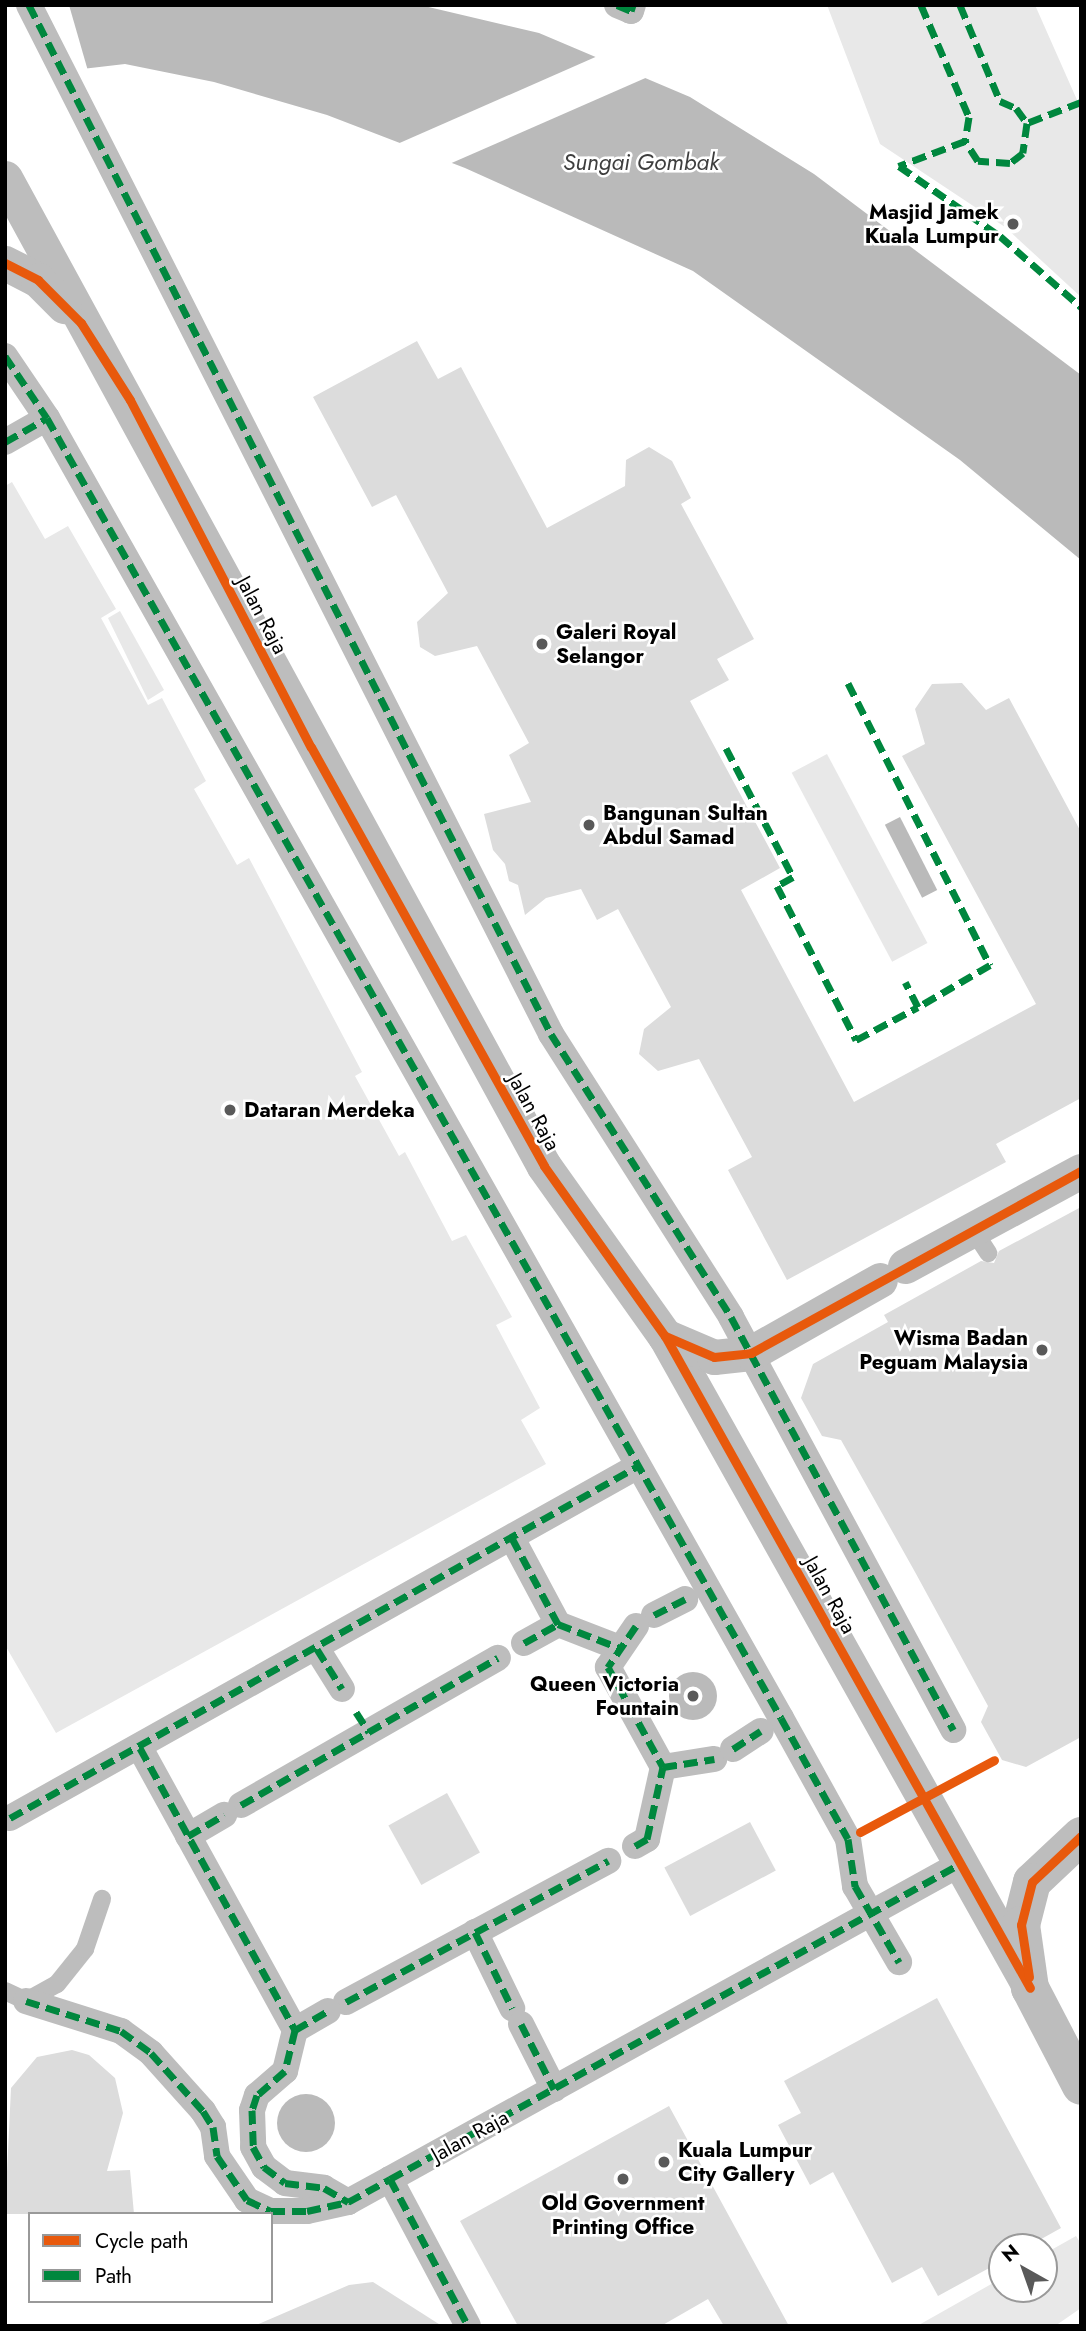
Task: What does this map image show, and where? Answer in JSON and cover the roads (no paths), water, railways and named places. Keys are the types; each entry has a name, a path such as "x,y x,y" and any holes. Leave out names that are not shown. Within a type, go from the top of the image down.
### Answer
{"street":[{"path":"29,5 551,1034 751,1353 953,1730"},
{"path":"617,5 631,11 633,5"},
{"name":"Jalan Raja","path":"5,178 81,323 130,400 311,747 544,1167 665,1336 1030,1988"},
{"name":"Jalan Raja","path":"5,263 38,280 81,323"},
{"path":"5,356 47,418 638,1466 695,1593 771,1725 848,1839 855,1886 899,1962"},
{"path":"5,442 47,418"},
{"path":"665,1336 714,1357 751,1353 893,1273 980,1241 1078,1179"},
{"path":"10,1818 140,1748 638,1466"},
{"path":"512,1538 558,1624 620,1648"},
{"path":"635,1846 647,1839 663,1767 608,1667 620,1648 645,1620 695,1593"},
{"path":"524,1643 558,1624"},
{"path":"317,1648 342,1689"},
{"path":"188,1836 232,1810 363,1722 498,1658"},
{"path":"663,1767 724,1754 771,1725"},
{"path":"140,1748 295,2030 285,2071 254,2102 253,2147 264,2167 285,2183 324,2188 348,2202"},
{"path":"1081,1836 1032,1882 1021,1925 1030,1988 1081,2087"},
{"path":"295,2030 608,1861"},
{"name":"Jalan Raja","path":"16,1996 121,2031 151,2053 203,2111 213,2127 217,2156 247,2200 286,2212 348,2202 873,1916 960,1864"},
{"path":"475,1932 554,2090"},
{"path":"390,2179 468,2326"}],"lane":[{"path":"16,1996 57,1984 85,1950 102,1899"}],"water":[{"name":"Sungai Gombak","path":"5,5 420,5 539,33 690,97 814,174 1081,375 1081,560 960,460 693,271 465,168 327,115 214,82 125,64 5,78"},
{"path":"900,817 937,890 922,898 885,825"},
{"name":"Queen Victoria Fountain","path":"693,1672 702,1673 710,1679 716,1687 716,1705 710,1713 702,1719 693,1720 684,1719 676,1713 670,1705 669,1696 670,1687 676,1679 684,1673"},
{"path":"300,2094 312,2094 327,2102 335,2117 335,2129 327,2144 312,2152 300,2152 285,2144 277,2129 277,2117 285,2102"}],"place":[{"name":"Masjid Jamek Kuala Lumpur","path":"1013,224"},
{"name":"Galeri Royal Selangor","path":"542,644"},
{"name":"Bangunan Sultan Abdul Samad","path":"589,825"},
{"name":"Dataran Merdeka","path":"230,1110"},
{"name":"Wisma Badan Peguam Malaysia","path":"1042,1350"},
{"name":"Queen Victoria Fountain","path":"693,1696"},
{"name":"Kuala Lumpur City Gallery","path":"664,2162"},
{"name":"Old Government Printing Office","path":"623,2179"}]}
